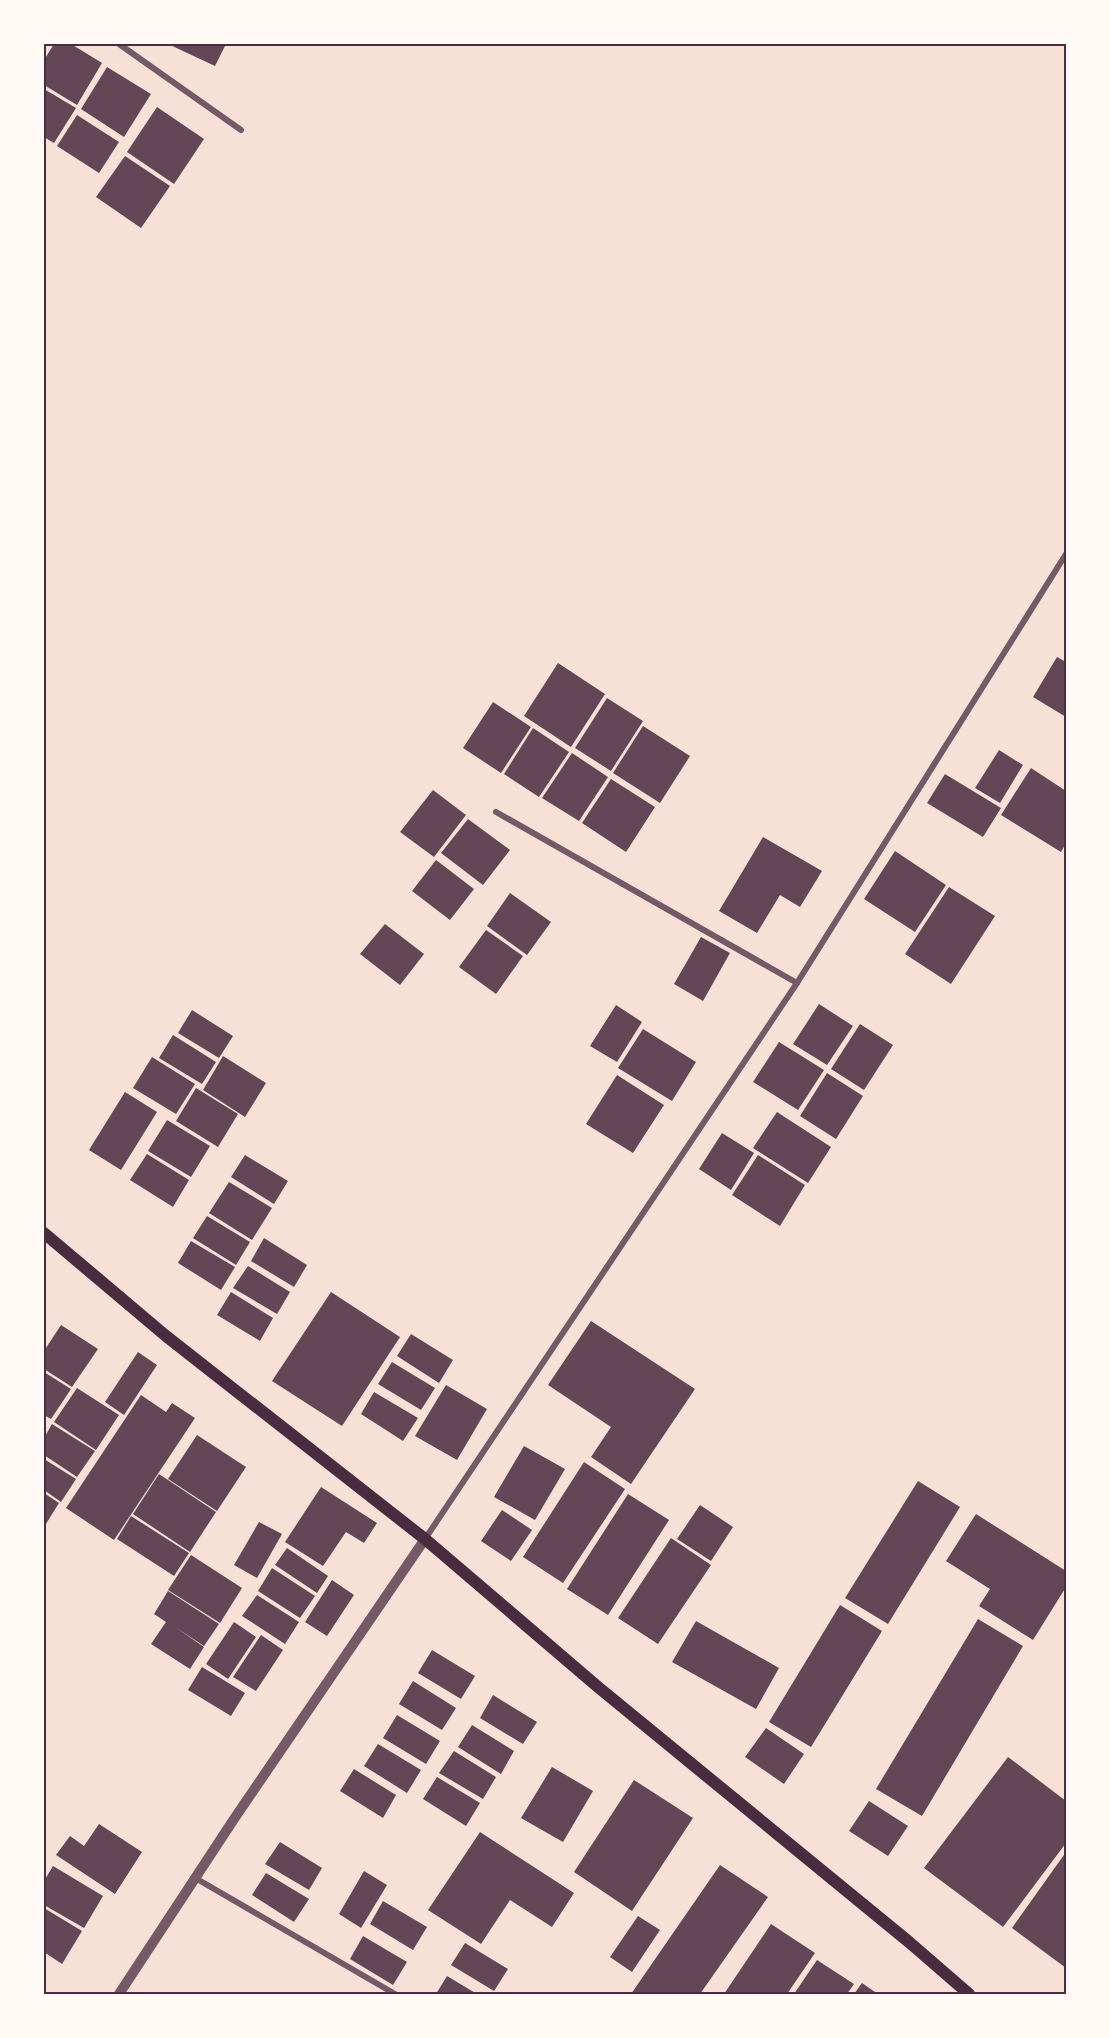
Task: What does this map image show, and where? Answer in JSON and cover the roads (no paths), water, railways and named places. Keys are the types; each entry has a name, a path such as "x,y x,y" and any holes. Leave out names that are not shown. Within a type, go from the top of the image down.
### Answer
{"main road":[{"path":"44,1233 166,1336 425,1539 598,1687 909,1942 969,1995"}],"street":[{"path":"119,44 241,130"},
{"path":"119,1995 197,1879 234,1819 425,1539 797,983 1066,554"},
{"path":"496,812 797,983"},
{"path":"197,1879 395,1995"}]}
